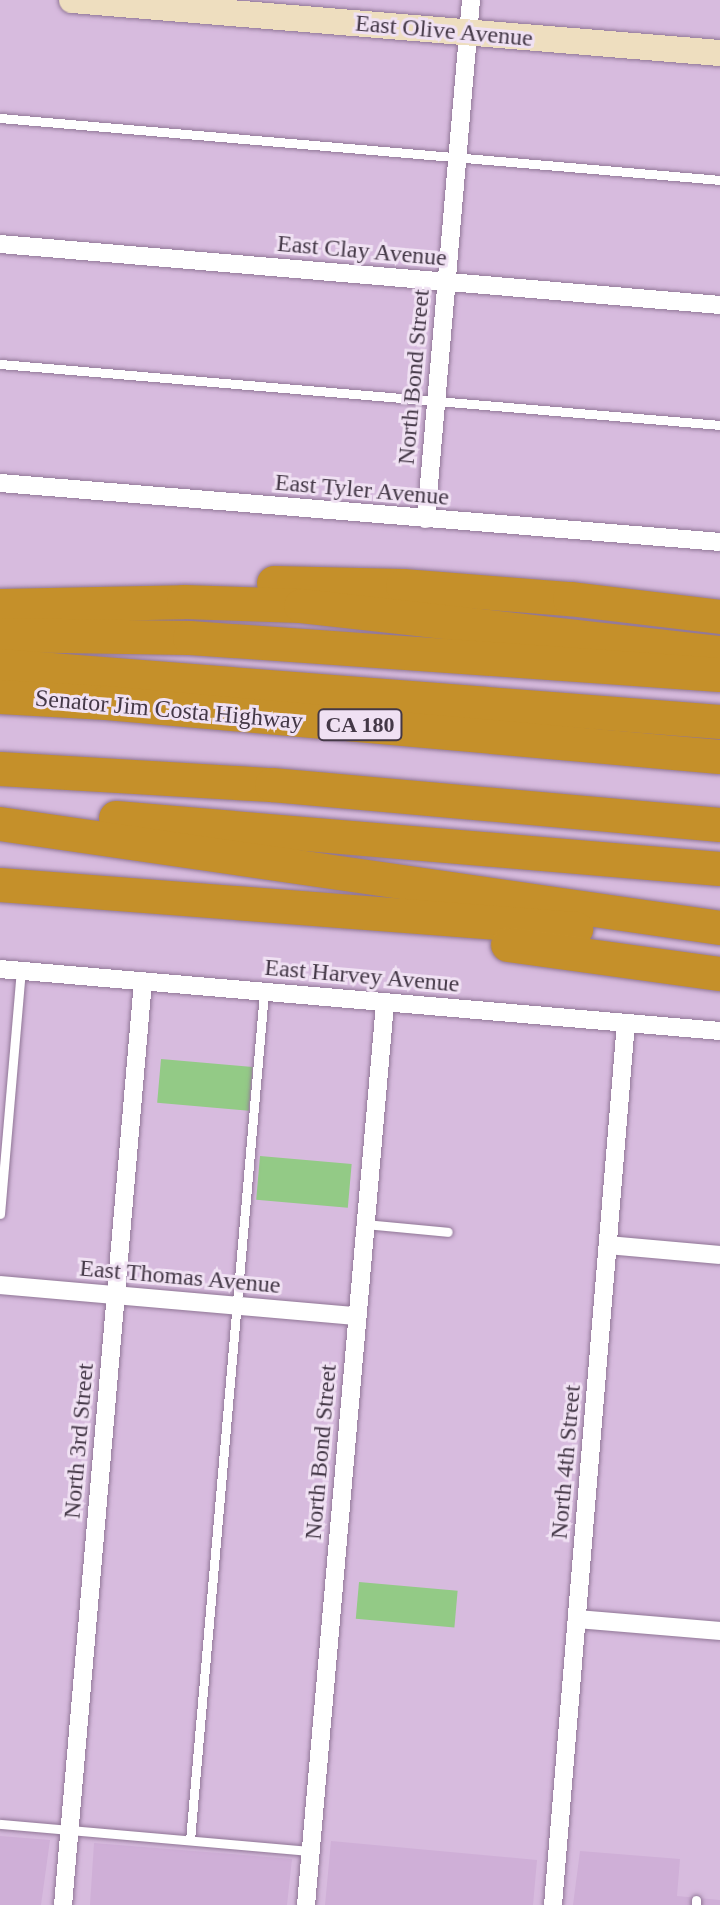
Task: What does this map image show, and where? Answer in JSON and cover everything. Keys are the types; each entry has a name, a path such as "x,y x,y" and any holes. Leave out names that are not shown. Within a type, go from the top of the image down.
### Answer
{"highway":[{"path":"0,592 190,584 335,583 570,599 720,617"},
{"path":"0,606 184,602 277,604 720,653"},
{"path":"0,635 190,638 720,675"},
{"path":"0,666 720,722"},
{"name":"Senator Jim Costa Highway","path":"0,697 121,704 720,757"},
{"path":"0,769 272,785 720,825"},
{"path":"445,801 720,847"},
{"path":"0,809 720,869"},
{"path":"0,824 720,928"},
{"path":"0,885 720,941"},
{"path":"179,900 720,974"}],"main road":[{"name":"East Olive Avenue","path":"72,0 720,53"}],"street":[{"name":"North Bond Street","path":"426,519 471,0"},
{"name":"East Clay Avenue","path":"0,244 720,305"},
{"name":"East Tyler Avenue","path":"0,483 720,542"},
{"name":"East Harvey Avenue","path":"0,969 720,1031"},
{"name":"North 3rd Street","path":"63,1905 143,982"},
{"name":"North Bond Street","path":"306,1905 385,1003"},
{"name":"North 4th Street","path":"553,1905 626,1023"},
{"path":"608,1245 720,1255"},
{"name":"East Thomas Avenue","path":"0,1285 356,1316"},
{"path":"577,1619 720,1631"}],"lane":[{"path":"0,118 720,180"},
{"path":"0,364 720,425"},
{"path":"0,1214 21,971"},
{"path":"190,1840 264,992"},
{"path":"364,1224 448,1232"},
{"path":"0,1824 311,1851"}],"shaded area":[{"path":"0,1836 50,1840 41,1905 0,1905"},
{"path":"331,1841 537,1860 533,1905 325,1905"},
{"path":"94,1843 292,1859 287,1905 90,1905"},
{"path":"580,1851 680,1859 677,1896 720,1900 720,1905 573,1905"}],"green space":[{"path":"161,1059 253,1067 249,1111 157,1103"},
{"path":"260,1156 352,1164 348,1208 256,1200"},
{"path":"359,1582 458,1591 454,1627 356,1619"}]}
